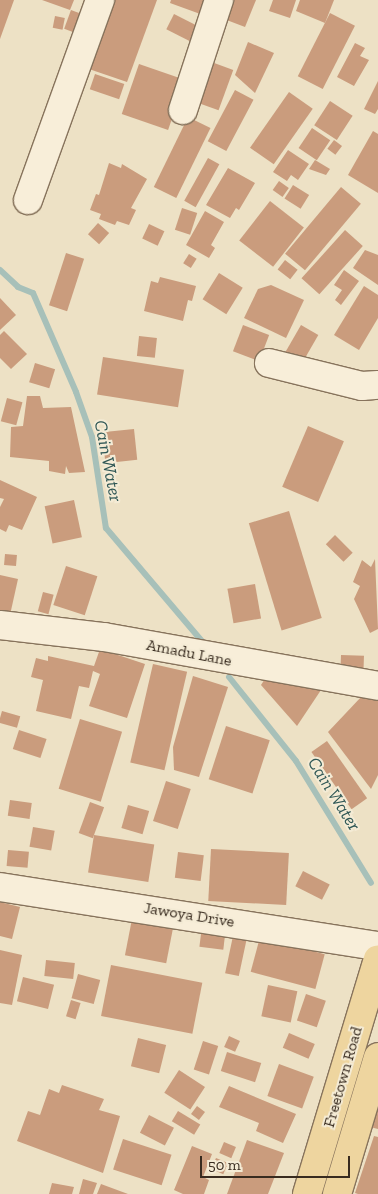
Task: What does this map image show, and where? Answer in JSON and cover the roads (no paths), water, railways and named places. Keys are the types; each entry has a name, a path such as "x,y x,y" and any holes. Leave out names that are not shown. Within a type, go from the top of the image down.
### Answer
{"main road":[{"name":"Freetown Road","path":"307,1194 378,959"},
{"name":"Freetown Road","path":"337,1194 378,1057"}],"street":[{"path":"28,200 100,0"},
{"path":"183,110 219,0"},
{"path":"269,363 362,386 378,385"},
{"name":"Amadu Lane","path":"0,625 114,639 378,686"},
{"name":"Jawoya Drive","path":"0,887 378,946"}],"waterway":[{"name":"Cain Water","path":"0,270 18,287 33,293 76,392 92,437 106,528 206,646"},
{"name":"Cain Water","path":"229,677 296,761 371,883"}]}
